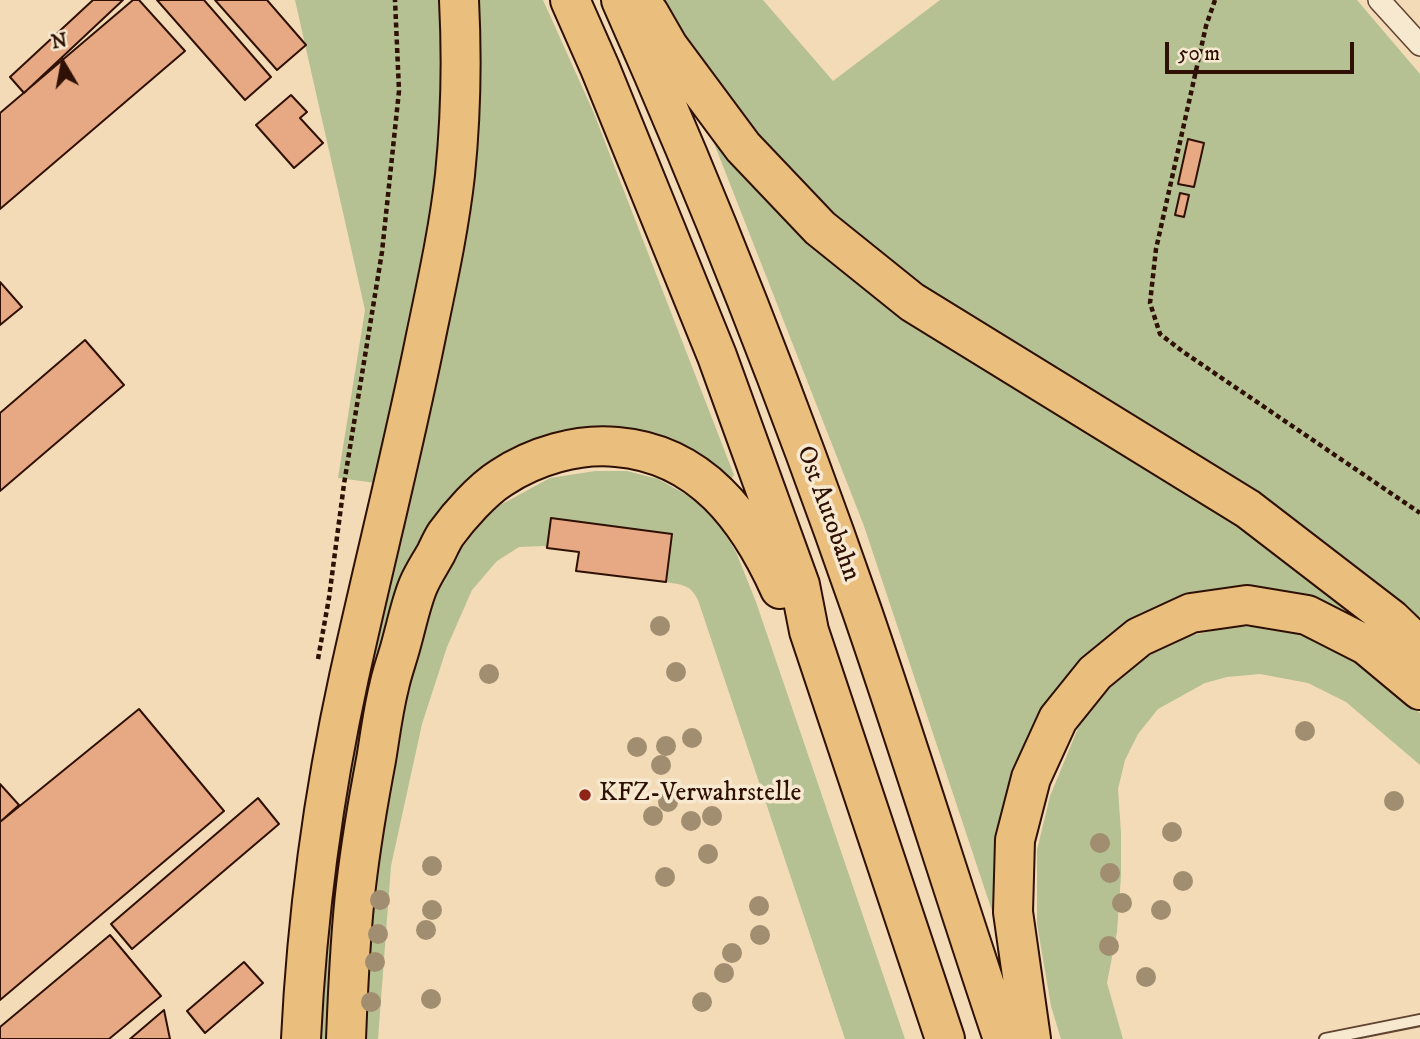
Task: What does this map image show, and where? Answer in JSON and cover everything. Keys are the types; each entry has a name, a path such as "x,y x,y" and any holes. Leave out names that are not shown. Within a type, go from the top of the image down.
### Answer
{"highway":[{"path":"301,1039 313,889 331,774 349,680 445,245 455,176 460,112 462,57 459,0"},
{"name":"Ost Autobahn","path":"570,0 717,356 800,584 809,631 945,1039"},
{"name":"Ost Autobahn","path":"621,0 763,339 862,611 1003,1039"},
{"path":"642,0 668,46 743,147 820,228 912,302 1248,509 1391,619 1420,647"},
{"path":"345,1039 355,888 389,686 418,586 446,535 480,495 501,478 523,466 570,450 617,447 642,451 664,459 706,481 739,516 765,557 781,591 809,631"},
{"path":"1031,1039 1013,912 1016,841 1031,778 1058,719 1095,673 1139,637 1191,613 1247,605 1307,615 1366,645 1420,690"}],"street":[{"path":"1379,0 1420,46"}],"lane":[{"path":"1325,1039 1420,1020"}],"path":[{"path":"337,540 382,252 399,91 395,0"},
{"path":"1214,0 1156,249 1150,303 1160,334 1420,513"}],"green space":[{"path":"295,0 442,0 445,73 436,217 376,483 338,478 365,310"},
{"path":"473,0 543,0 593,111 734,475 729,482 597,436 433,537 336,1039 317,1039 325,924"},
{"path":"659,0 763,0 833,81 940,0 1357,0 1420,74 1420,633 930,301 765,158"},
{"path":"712,138 1389,635 1278,598 1073,676 1000,935 864,526"},
{"path":"595,471 627,471 658,479 694,499 713,515 736,552 756,602 905,1039 845,1039 698,600 689,588 666,582 672,534 551,518 547,548 519,547 497,561 472,590 447,647 422,724 391,866 378,1039 359,1039 377,842 405,682 441,576 491,510 550,478"},
{"path":"1232,626 1291,628 1361,661 1420,713 1420,765 1346,702 1308,683 1260,674 1227,677 1205,683 1158,709 1138,734 1125,760 1118,789 1121,876 1117,932 1107,983 1123,1039 1061,1039 1051,1006 1037,924 1037,850 1050,796 1083,716 1132,665 1181,638"}],"building":[{"path":"93,0 123,0 24,93 10,77"},
{"path":"133,0 139,0 185,51 0,209 0,113"},
{"path":"157,0 204,0 271,77 245,100"},
{"path":"215,0 267,0 306,45 277,70"},
{"path":"291,95 307,112 300,118 323,143 294,168 256,125"},
{"path":"1188,139 1204,143 1194,187 1178,184"},
{"path":"1180,193 1189,195 1184,217 1175,215"},
{"path":"0,282 22,307 0,325"},
{"path":"85,340 124,385 0,491 0,413"},
{"path":"551,518 672,534 666,582 576,571 579,552 547,548"},
{"path":"139,709 224,811 0,1000 0,822"},
{"path":"0,784 19,805 0,822"},
{"path":"258,798 279,824 132,949 111,924"},
{"path":"110,935 161,996 109,1039 0,1039 0,1027"},
{"path":"244,962 263,983 205,1033 187,1011"},
{"path":"164,1010 170,1039 130,1039"}],"place":[{"name":"KFZ-Verwahrstelle","path":"585,795"}]}
